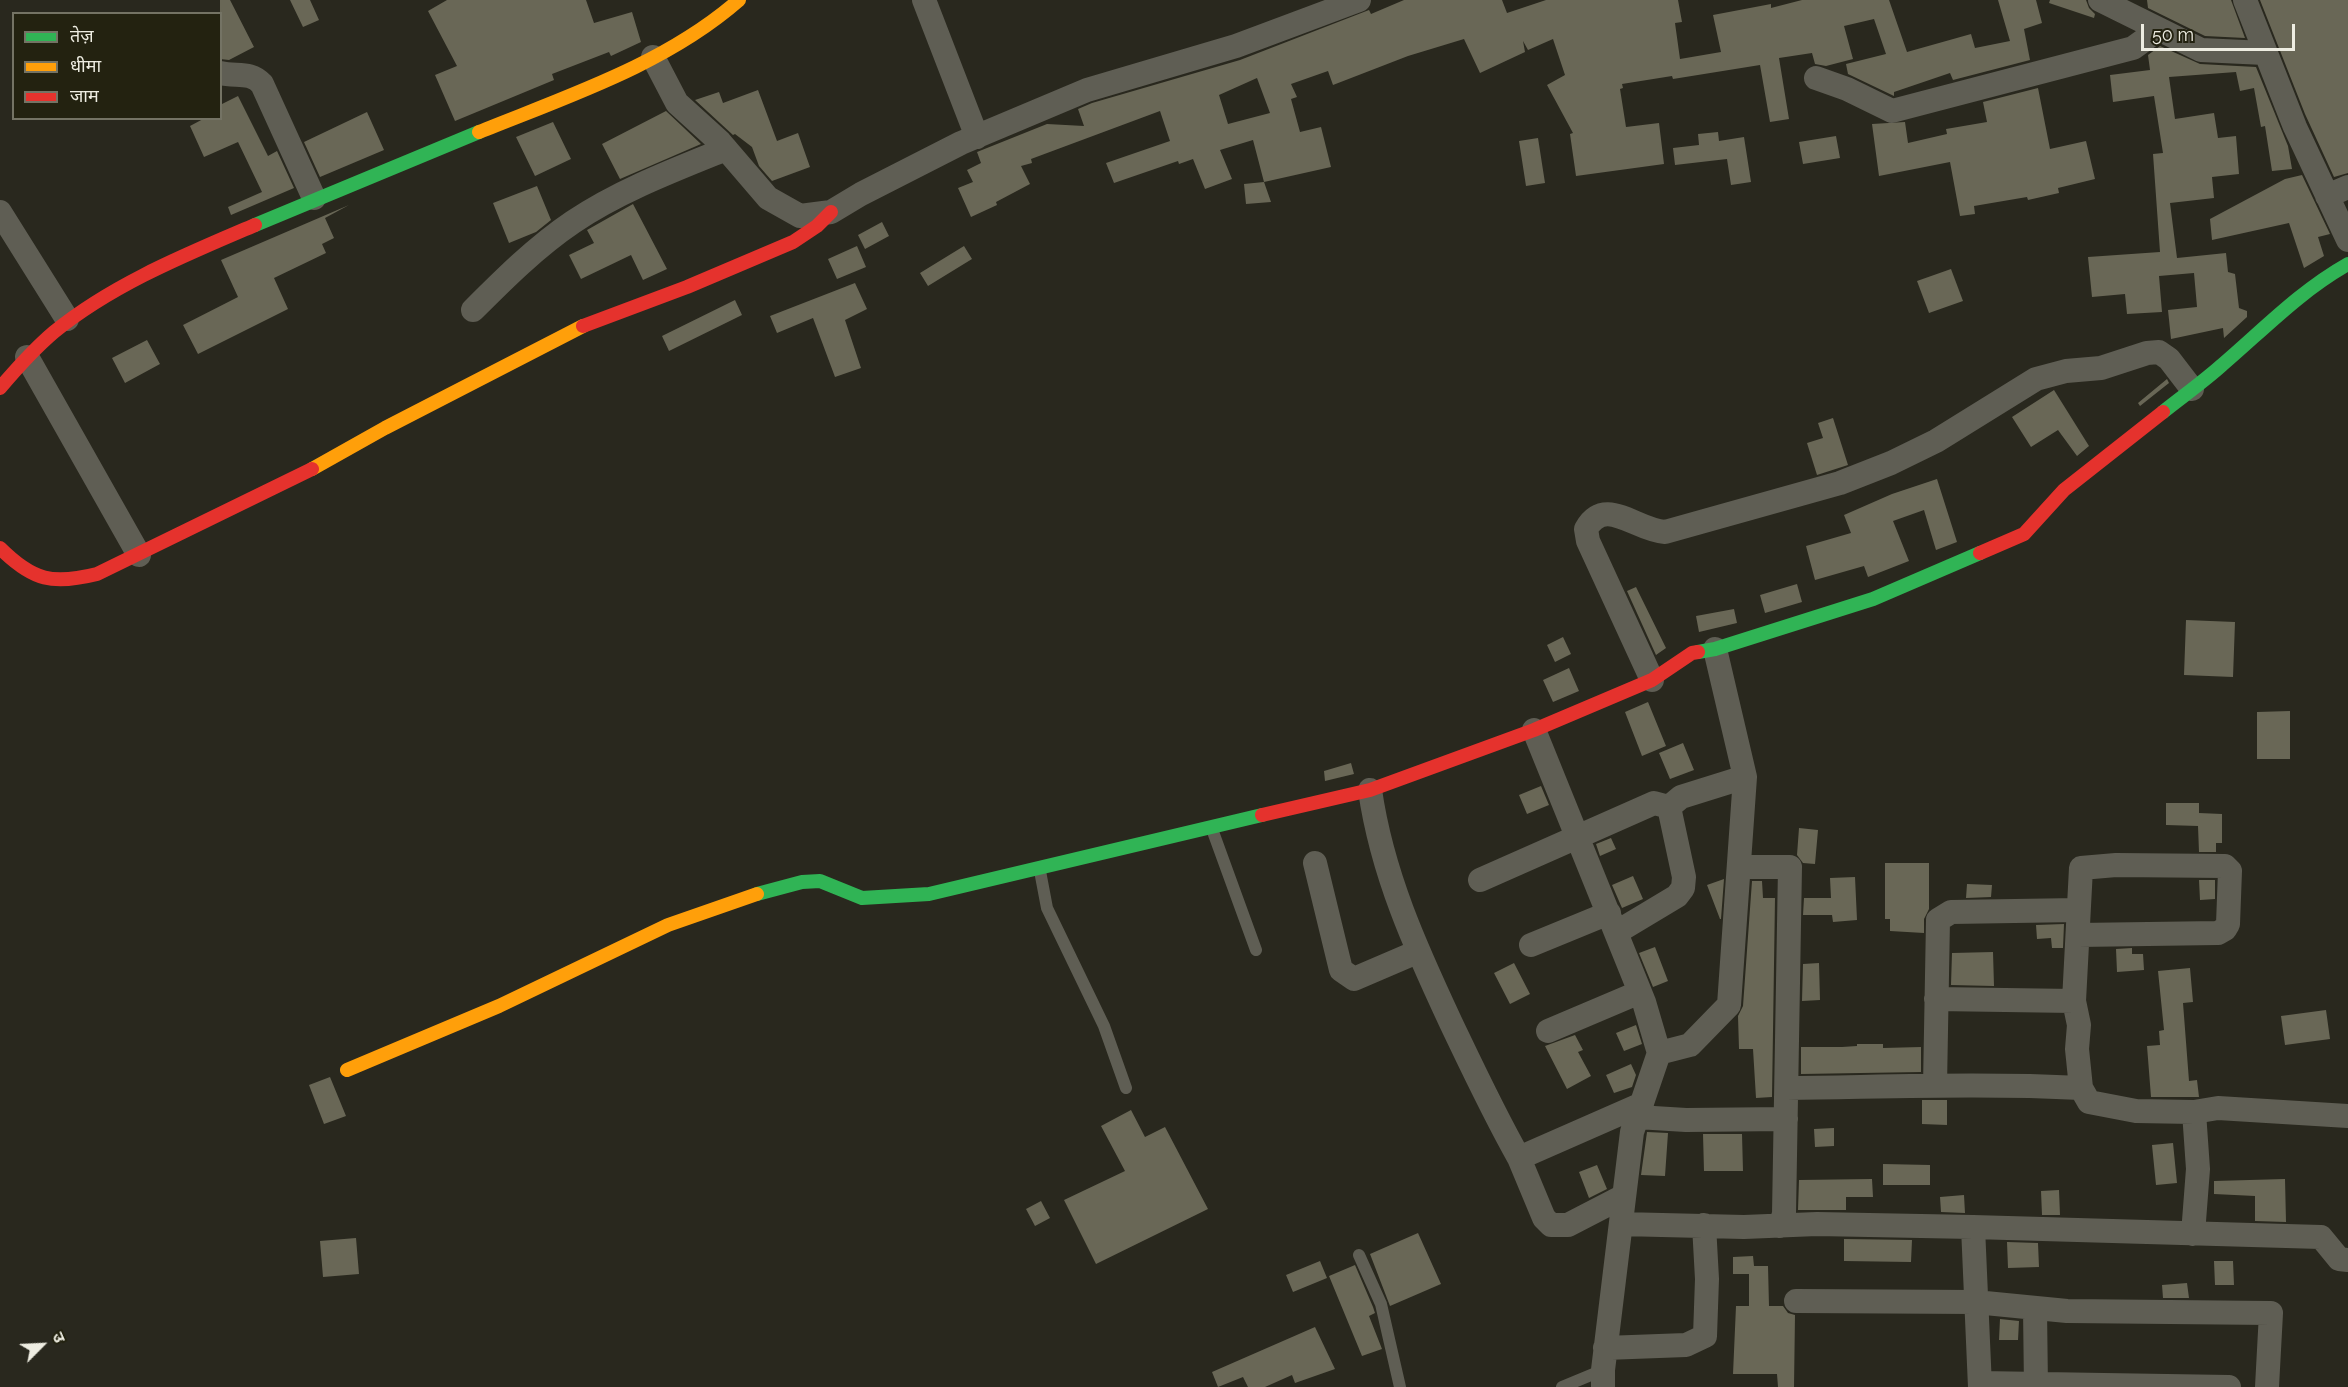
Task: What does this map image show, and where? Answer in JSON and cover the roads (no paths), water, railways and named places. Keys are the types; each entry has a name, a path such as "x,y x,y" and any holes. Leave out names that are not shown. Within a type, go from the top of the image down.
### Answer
{"street":[{"path":"0,388 27,357 67,319 110,291 314,198 523,114 652,57 715,23 739,0"},
{"path":"924,0 977,137"},
{"path":"0,548 18,568 45,581 70,581 98,574 297,478 385,428 596,319 687,287 793,242 817,226 831,212 861,194 1012,120 1087,90 1247,42 1359,0"},
{"path":"2100,0 2201,50 2265,53"},
{"path":"2245,0 2265,53 2337,192 2348,240"},
{"path":"1816,78 1847,89 1892,111 2133,48 2158,30"},
{"path":"652,57 677,103 726,149 768,198 800,216 831,212"},
{"path":"222,73 256,77 262,84 314,198"},
{"path":"473,310 513,270 573,222 672,171 726,149"},
{"path":"0,212 67,319"},
{"path":"347,1070 498,1006 668,925 739,899 802,882 820,881 862,898 929,894 1370,790 1534,729 1652,680 1692,653 1714,649 1873,598 2024,534 2064,490 2192,389 2289,304 2321,279 2348,264"},
{"path":"1652,680 1588,541 1586,529 1592,518 1609,513 1649,531 1665,532 1840,483 1891,463 1936,441 2036,379 2066,371 2102,368 2147,353 2159,352 2169,359 2192,389"},
{"path":"27,357 139,555"},
{"path":"1659,1053 1690,1045 1729,1005 1745,777 1714,649"},
{"path":"1534,729 1640,992 1659,1053 1632,1132 1604,1368 1686,1344 1705,1336 1707,1279 1704,1225"},
{"path":"1669,807 1681,797 1745,777"},
{"path":"1370,790 1375,822 1401,909 1417,952 1488,1103 1519,1158 1544,1218 1551,1225 1568,1225 1624,1196"},
{"path":"1480,880 1654,803 1669,807"},
{"path":"1531,945 1613,923 1677,896 1683,888 1684,876 1669,807"},
{"path":"1315,862 1341,970 1347,976 1354,979 1417,952"},
{"path":"2078,935 2218,933 2226,929 2228,924 2230,871 2225,866 2116,865 2081,868 2074,1001 2079,1025 2077,1049 2081,1089 2089,1102 2136,1111 2194,1112 2218,1108 2348,1116"},
{"path":"1739,867 1790,867 1784,1214 1780,1226"},
{"path":"1935,1086 1938,920 1944,914 2078,910"},
{"path":"1548,1031 1640,992"},
{"path":"1936,999 2074,1001"},
{"path":"1787,1088 2002,1084 2081,1089"},
{"path":"1519,1158 1640,1110 1686,1120 1786,1119"},
{"path":"2193,1234 2198,1169 2194,1112"},
{"path":"1621,1224 1973,1227 2321,1237 2339,1259 2348,1260"},
{"path":"1973,1227 1980,1385 2229,1387"},
{"path":"1796,1301 1975,1302 2035,1309 2271,1313 2267,1387"},
{"path":"2035,1309 2036,1385"}],"lane":[{"path":"1211,828 1256,950"},
{"path":"1040,867 1047,908 1104,1026 1126,1088"},
{"path":"1359,1255 1381,1304 1400,1387"},
{"path":"1562,1387 1604,1368"}]}
